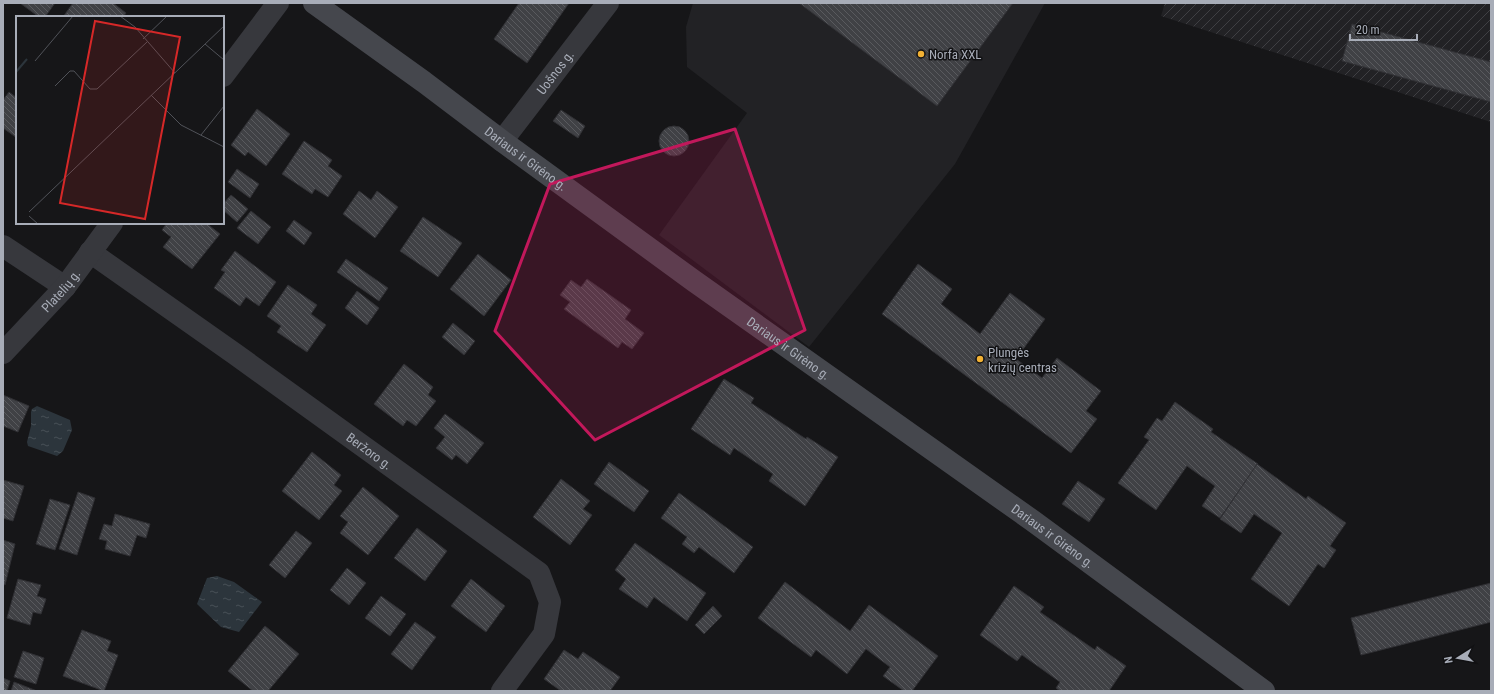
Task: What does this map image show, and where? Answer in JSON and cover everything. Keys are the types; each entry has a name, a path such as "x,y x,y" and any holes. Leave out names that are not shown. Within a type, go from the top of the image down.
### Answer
{"main road":[{"name":"Dariaus ir Girėno g.","path":"314,3 694,281 1033,521 1264,691"}],"street":[{"path":"224,75 278,3"},
{"name":"Uošnos g.","path":"502,141 608,3"},
{"name":"Platelių g.","path":"3,352 66,287 111,224"},
{"path":"3,246 66,287"},
{"name":"Beržoro g.","path":"90,252 235,354 539,574 550,602 544,634 502,691"}],"highlighted area":[{"path":"735,129 805,330 595,440 495,331 550,184"}],"shaded area":[{"path":"693,3 1045,3 955,164 809,347 659,235 747,113 687,67 686,27"},
{"path":"1165,3 1491,3 1491,122 1161,16"}],"water":[{"path":"37,406 70,420 72,430 63,451 57,456 28,446 27,442 31,426 31,412 32,409"},
{"path":"217,576 234,582 262,602 239,632 221,627 197,604 207,578"}],"building":[{"path":"20,3 55,3 46,16 38,16"},
{"path":"73,3 113,3 126,13 124,16 64,16"},
{"path":"519,3 569,3 527,63 494,39"},
{"name":"Norfa XXL","path":"799,3 1013,3 937,106"},
{"path":"1352,24 1491,62 1491,102 1342,61"},
{"path":"9,92 16,97 16,137 3,128 3,100"},
{"path":"257,109 290,134 266,166 248,152 245,156 231,145"},
{"path":"561,110 585,126 578,138 553,121"},
{"path":"674,126 680,127 688,135 688,147 680,155 674,156 668,155 660,147 659,141 660,135 668,127"},
{"path":"304,141 332,160 328,166 342,176 328,197 315,189 312,194 282,174"},
{"path":"237,169 259,184 250,198 228,182"},
{"path":"359,191 371,200 377,191 398,207 375,238 343,214"},
{"path":"231,195 248,209 237,222 224,211 224,203"},
{"path":"251,211 271,227 258,244 237,228"},
{"path":"423,217 462,243 438,277 400,251"},
{"path":"294,220 312,233 304,245 286,231"},
{"path":"166,224 207,224 220,234 192,269 163,247 171,237 162,230"},
{"path":"235,251 276,282 259,306 246,297 240,306 214,288 225,272 221,270"},
{"path":"478,254 511,280 484,316 450,289"},
{"path":"346,259 388,288 379,301 337,272"},
{"name":"Plungės krizių centras","path":"918,264 952,289 941,304 980,334 1010,293 1045,319 1016,359 1042,378 1057,358 1101,391 1086,411 1097,419 1071,453 882,314"},
{"path":"587,279 631,310 625,319 644,333 632,349 622,342 618,348 564,309 570,302 560,295 571,280 581,287"},
{"path":"288,285 317,305 311,314 326,325 307,352 277,332 281,326 267,316"},
{"path":"357,291 379,308 367,325 345,308"},
{"path":"453,323 475,341 464,355 442,337"},
{"path":"404,364 433,387 428,395 436,401 416,426 407,420 403,426 374,404"},
{"path":"724,379 754,398 751,403 806,439 807,437 838,457 805,506 769,481 773,474 734,448 730,455 691,429"},
{"path":"3,395 29,406 18,432 3,426"},
{"path":"1175,402 1213,429 1211,432 1258,464 1220,518 1202,506 1215,486 1187,466 1156,510 1118,483 1149,440 1144,437 1157,418 1162,421"},
{"path":"445,414 484,443 467,464 456,455 452,460 436,448 445,437 434,428"},
{"path":"312,452 341,475 334,485 342,491 319,520 282,491"},
{"path":"609,462 649,491 634,512 594,484"},
{"path":"1257,464 1306,499 1308,496 1346,523 1330,546 1336,550 1324,568 1318,564 1289,606 1251,579 1282,533 1254,514 1241,533 1220,519"},
{"path":"561,479 590,501 583,509 592,515 570,545 533,517"},
{"path":"3,480 24,486 13,521 3,518"},
{"path":"1078,481 1105,499 1089,522 1062,504"},
{"path":"363,487 399,516 368,555 340,533 348,522 340,516"},
{"path":"78,492 95,498 77,555 59,549"},
{"path":"679,493 753,547 734,573 699,547 694,553 682,544 687,537 661,518"},
{"path":"50,499 70,505 55,550 36,544"},
{"path":"115,514 150,524 146,538 137,535 130,556 105,549 107,541 99,539 104,524 112,526"},
{"path":"417,528 447,551 425,581 394,558"},
{"path":"296,531 312,543 285,578 269,565"},
{"path":"3,540 15,544 5,585 3,584"},
{"path":"635,543 706,593 687,621 654,597 647,608 619,589 626,579 615,570"},
{"path":"347,568 366,583 349,605 330,590"},
{"path":"18,579 41,585 37,596 46,599 41,614 33,612 30,625 7,618"},
{"path":"471,579 505,606 486,632 451,606"},
{"path":"785,582 850,631 869,605 938,656 912,691 904,691 883,676 890,667 866,649 847,674 816,650 811,657 758,618"},
{"path":"1491,583 1491,622 1361,655 1351,618"},
{"path":"1014,586 1044,607 1040,612 1095,650 1097,646 1126,666 1109,691 1060,691 1056,688 1060,682 1022,655 1017,661 980,635"},
{"path":"381,596 406,614 390,636 365,618"},
{"path":"713,606 722,616 704,634 695,625"},
{"path":"415,622 436,637 412,670 391,654"},
{"path":"265,626 299,654 268,691 253,691 228,671"},
{"path":"82,630 111,641 107,651 118,655 104,691 63,676"},
{"path":"564,650 578,659 583,652 620,677 610,691 561,691 544,679"},
{"path":"23,651 44,658 36,684 14,677"},
{"path":"3,678 10,681 7,691 3,691"},
{"path":"14,682 37,691 11,691"}],"place":[{"name":"Norfa XXL","path":"921,54"},
{"name":"Plungės krizių centras","path":"980,359"}]}
